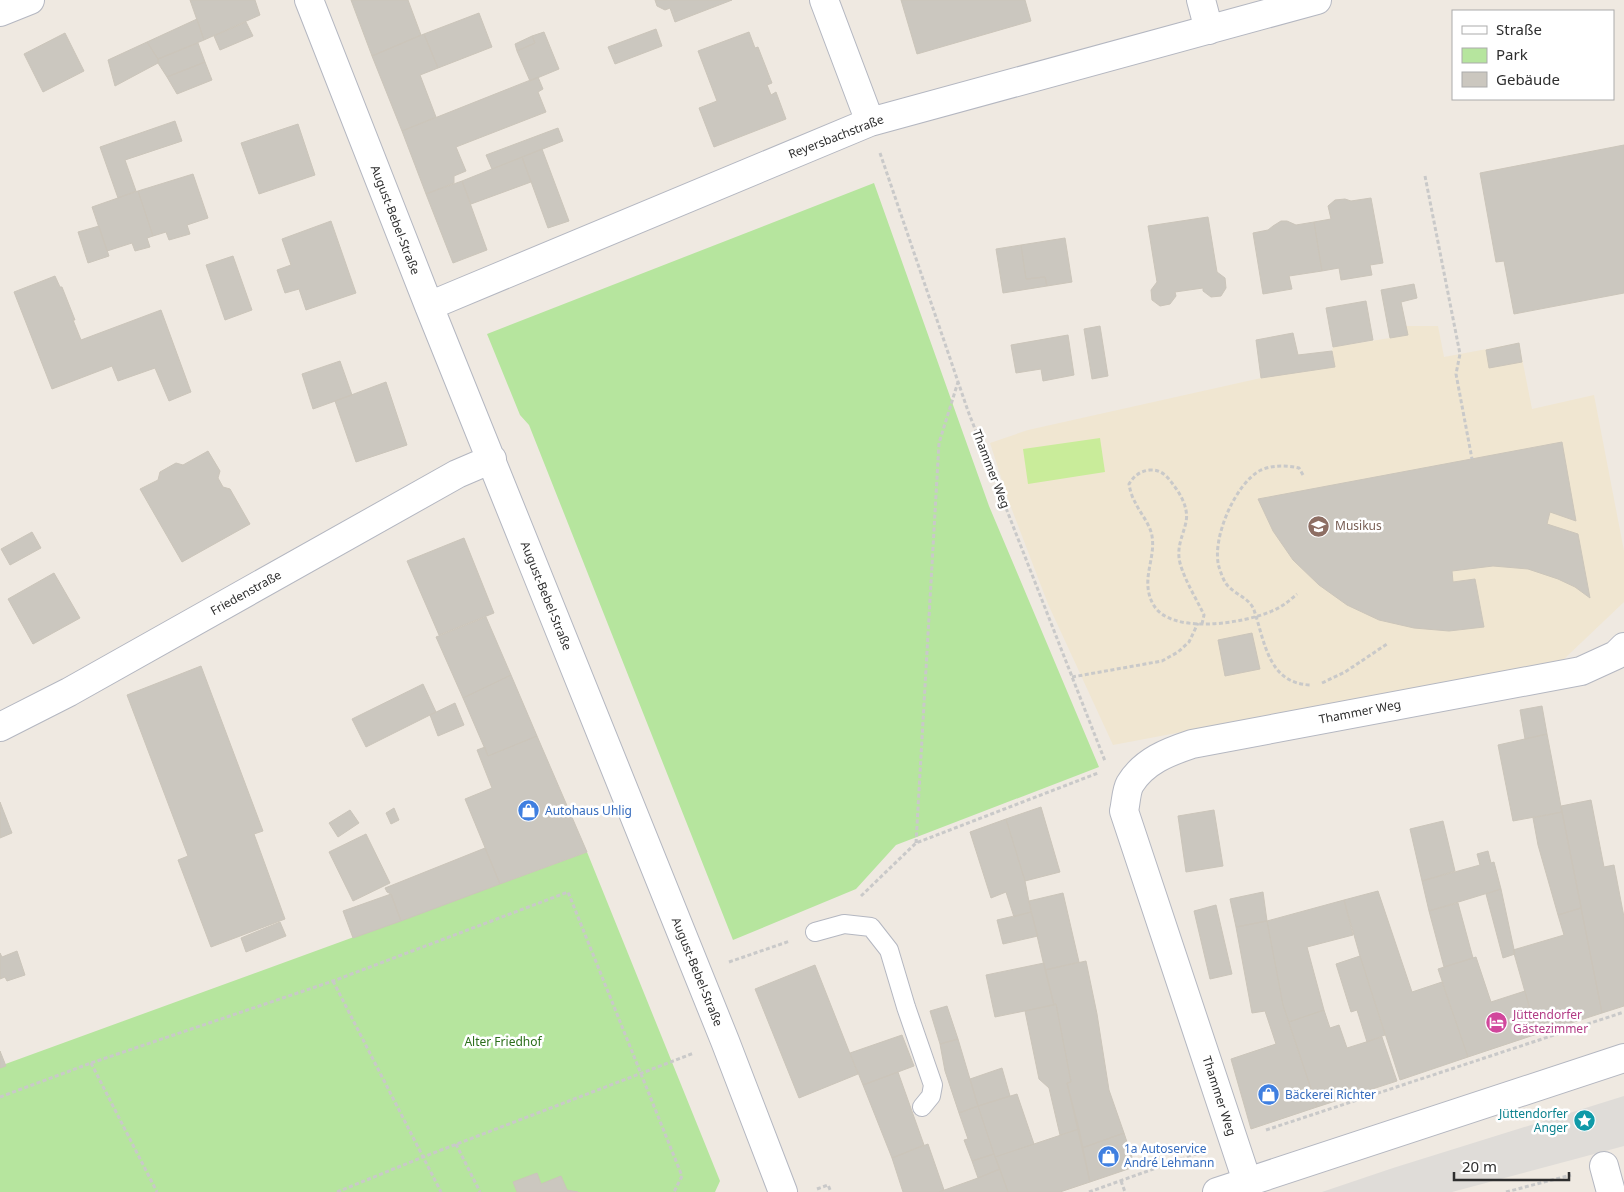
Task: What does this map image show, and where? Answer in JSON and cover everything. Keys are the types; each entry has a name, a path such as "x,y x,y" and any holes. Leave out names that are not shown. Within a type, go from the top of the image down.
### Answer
{"street":[{"path":"0,12 30,0"},
{"name":"August-Bebel-Straße","path":"309,0 429,306 492,459 784,1192"},
{"path":"824,0 870,122"},
{"path":"1200,0 1209,30"},
{"name":"Reyersbachstraße","path":"429,306 870,122 1317,0"},
{"name":"Friedenstraße","path":"0,727 69,692 457,474 492,459"},
{"name":"Thammer Weg","path":"1247,1181 1124,811 1129,785 1148,764 1168,752 1192,744 1581,671 1616,655 1624,647"},
{"path":"1217,1192 1624,1058"},
{"path":"1604,1166 1611,1192"}],"lane":[{"path":"815,932 844,924 871,928 889,950 906,1007 933,1085 931,1096 922,1108"}],"path":[{"name":"Thammer Weg","path":"870,122 968,411 1124,811"},
{"path":"1425,176 1460,354 1456,374 1472,459"},
{"path":"958,381 940,444 916,843 1099,772"},
{"path":"1303,475 1299,468 1288,465 1275,466 1260,471 1248,480 1238,492 1219,538 1216,552 1222,576 1227,586 1251,603 1260,632 1276,670 1294,684 1316,685 1329,680 1353,667 1387,644"},
{"path":"1072,677 1162,661 1178,652 1189,642 1200,624 1204,615 1179,560 1178,548 1187,521 1183,499 1166,475 1154,470 1143,471 1134,476 1129,484 1135,502 1152,534 1153,543 1147,581 1148,593 1157,612 1168,618 1200,624 1212,625 1256,617 1287,604 1297,594"},
{"path":"0,1097 333,981 568,892 682,1176 674,1192"},
{"path":"333,981 441,1192"},
{"path":"1089,1192 1234,1140 1624,1012"},
{"path":"337,1192 456,1144 725,1041"},
{"path":"91,1064 157,1192"},
{"path":"456,1144 480,1192"},
{"path":"1506,1192 1604,1166"},
{"path":"1122,1181 1125,1192"},
{"path":"816,1190 828,1185 831,1192"}],"shaded area":[{"name":"Musikus","path":"1406,326 1438,326 1444,357 1519,343 1532,409 1594,395 1624,551 1624,602 1563,660 1113,745 1048,604 1009,502 990,443 1028,430 1261,378 1334,367 1333,347 1390,338"},
{"name":"Jüttendorfer Anger","path":"1624,1096 1624,1146 1452,1192 1322,1192 1393,1168"}],"green space":[{"path":"874,183 989,506 1099,767 896,845 856,889 733,940 529,425 520,415 487,334"},
{"path":"1100,438 1105,472 1028,484 1023,449"},
{"name":"Alter Friedhof","path":"587,852 720,1181 715,1192 0,1192 0,1066"}],"building":[{"path":"190,0 255,0 260,15 204,40"},
{"path":"351,0 408,0 421,35 372,56"},
{"path":"655,0 732,0 675,22 670,8 665,10 657,6"},
{"path":"901,0 1025,0 1031,21 917,54"},
{"path":"479,13 492,47 438,68 424,34"},
{"path":"197,19 204,40 158,59 147,42"},
{"path":"246,22 253,36 220,50 214,36"},
{"path":"656,29 662,46 615,64 608,47"},
{"path":"544,32 559,69 530,81 517,51 535,43 532,36"},
{"path":"749,32 755,48 758,47 772,83 767,85 771,95 776,92 786,119 714,147 699,108 717,101 698,51"},
{"path":"65,33 84,71 43,92 24,54"},
{"path":"424,34 438,68 420,75 436,117 402,131 372,56"},
{"path":"532,36 535,43 517,51 515,44"},
{"path":"147,42 158,59 158,63 115,86 108,60"},
{"path":"198,43 205,62 167,77 158,63 158,59"},
{"path":"205,62 212,80 177,94 167,77"},
{"path":"538,77 543,89 538,92 546,112 456,147 466,171 454,176 454,183 426,194 402,131"},
{"path":"175,121 182,141 125,160 136,191 118,198 100,147"},
{"path":"298,124 315,175 259,194 241,143"},
{"path":"558,128 563,141 492,169 486,155"},
{"path":"1624,145 1624,293 1514,314 1504,261 1496,262 1480,173"},
{"path":"542,149 569,221 548,228 522,157"},
{"path":"522,157 531,182 471,204 462,181"},
{"path":"193,174 208,218 187,225 190,234 169,240 166,232 153,236 138,191"},
{"path":"462,181 487,250 453,263 426,194"},
{"path":"138,191 153,236 147,238 150,247 135,251 132,243 107,251 92,207"},
{"path":"1371,198 1383,263 1370,265 1372,275 1341,280 1339,268 1322,271 1314,222 1331,219 1328,206 1335,200 1345,199 1351,201"},
{"path":"1208,217 1217,272 1225,278 1226,288 1221,296 1211,297 1203,291 1203,288 1175,292 1176,296 1170,304 1160,306 1152,300 1151,290 1157,282 1148,226"},
{"path":"331,221 356,293 306,310 299,289 285,293 277,270 291,265 282,239"},
{"path":"1281,221 1287,221 1296,225 1314,222 1322,271 1289,276 1292,289 1263,294 1253,233 1268,230"},
{"path":"99,226 109,256 88,263 78,232"},
{"path":"1065,238 1072,282 1047,286 1045,277 1026,279 1021,245"},
{"path":"1021,245 1026,279 1045,277 1047,286 1003,293 996,249"},
{"path":"233,256 252,310 225,320 206,265"},
{"path":"55,276 60,287 62,287 81,340 161,310 191,392 169,401 155,368 118,381 112,366 52,389 14,292"},
{"path":"1414,284 1417,298 1401,302 1408,335 1390,338 1381,290"},
{"path":"1366,301 1373,340 1333,347 1326,308"},
{"path":"1100,326 1108,376 1092,379 1084,329"},
{"path":"1293,333 1298,355 1332,351 1335,367 1261,378 1256,340"},
{"path":"1068,335 1074,375 1043,381 1041,369 1016,373 1011,345"},
{"path":"1519,343 1522,362 1489,368 1486,350"},
{"path":"340,361 352,395 313,409 302,374"},
{"path":"386,382 407,445 356,462 335,401"},
{"path":"1562,442 1576,521 1550,512 1547,524 1578,534 1590,598 1575,587 1558,579 1528,569 1493,566 1452,571 1453,582 1475,579 1484,627 1449,631 1414,628 1379,620 1347,605 1319,585 1293,560 1273,531 1258,499"},
{"path":"208,451 220,471 218,478 223,487 230,489 250,524 182,562 140,489 158,480 160,472 176,463 183,465"},
{"path":"32,532 41,548 10,565 1,549"},
{"path":"464,538 494,613 439,635 407,561"},
{"path":"54,573 80,618 33,644 8,599"},
{"path":"486,617 511,675 463,698 436,637"},
{"path":"1252,633 1260,669 1225,676 1218,640"},
{"path":"201,666 263,831 254,834 285,919 211,947 178,860 188,856 127,695"},
{"path":"511,675 537,736 488,756 463,698"},
{"path":"423,684 436,712 366,747 352,719"},
{"path":"455,703 464,725 438,736 430,715"},
{"path":"1542,706 1547,734 1525,739 1520,710"},
{"path":"1547,734 1562,812 1513,821 1498,745"},
{"path":"537,736 587,852 500,884 465,799 492,788 477,750 485,747 488,756"},
{"path":"1591,800 1604,867 1614,865 1624,917 1624,1006 1602,1013 1561,806"},
{"path":"0,802 12,833 0,838"},
{"path":"1041,807 1060,872 1025,881 1006,819"},
{"path":"394,808 399,820 391,824 386,813"},
{"path":"350,810 359,823 338,837 329,823"},
{"path":"1214,810 1223,866 1186,872 1178,816"},
{"path":"1562,812 1581,908 1558,915 1538,845 1533,818"},
{"path":"1006,819 1025,881 1031,912 1014,917 1006,892 991,898 970,832"},
{"path":"1443,821 1455,871 1422,881 1410,829"},
{"path":"366,834 390,883 353,901 329,852"},
{"path":"485,848 500,884 401,921 391,894 385,888"},
{"path":"1488,851 1491,863 1494,862 1501,889 1429,911 1422,881 1480,865 1477,854"},
{"path":"1501,889 1515,954 1503,958 1486,894"},
{"path":"1378,891 1412,992 1442,982 1468,1057 1400,1080 1344,900"},
{"path":"1263,892 1267,921 1236,927 1230,899"},
{"path":"1063,893 1079,962 1045,970 1029,901"},
{"path":"391,894 401,921 353,938 343,911"},
{"path":"1344,900 1353,935 1307,947 1324,1010 1289,1022 1283,1005 1267,921"},
{"path":"1458,903 1473,958 1444,967 1429,911"},
{"path":"1216,905 1232,974 1210,979 1194,911"},
{"path":"1581,908 1602,1013 1537,1034 1513,950 1564,935 1558,915"},
{"path":"1031,912 1038,936 1003,944 997,920"},
{"path":"1267,921 1283,1005 1317,1107 1251,1129 1231,1059 1276,1044 1265,1011 1252,1013 1236,927"},
{"path":"280,922 286,936 246,952 241,938"},
{"path":"17,951 25,975 7,981 5,977 0,979 0,953 2,957"},
{"path":"1360,956 1385,1035 1367,1042 1357,1010 1351,1012 1336,964"},
{"path":"1476,957 1491,1002 1525,991 1537,1034 1468,1057 1438,969"},
{"path":"1086,961 1097,1014 1109,1090 1124,1133 1082,1148 1067,1083 1071,1082 1056,1004 1054,1005 1045,970"},
{"path":"1044,963 1054,1005 995,1017 986,975"},
{"path":"815,965 858,1074 799,1098 755,989"},
{"path":"1056,1004 1071,1082 1067,1083 1079,1129 1060,1135 1049,1088 1039,1079 1025,1011"},
{"path":"947,1006 958,1039 940,1044 930,1011"},
{"path":"1324,1010 1330,1028 1339,1025 1347,1048 1382,1037 1397,1081 1317,1107 1289,1022"},
{"path":"902,1035 914,1066 863,1085 850,1053"},
{"path":"958,1039 978,1106 959,1113 945,1071 940,1044"},
{"path":"0,1051 6,1066 0,1068"},
{"path":"1002,1068 1010,1096 978,1106 970,1079"},
{"path":"898,1072 924,1145 892,1158 863,1085"},
{"path":"1017,1094 1034,1144 995,1157 978,1106"},
{"path":"978,1106 994,1154 972,1161 964,1140 968,1139 959,1113"},
{"path":"1079,1129 1090,1182 1060,1192 1008,1192 995,1157"},
{"path":"1124,1133 1134,1163 1137,1166 1090,1182 1082,1148"},
{"path":"928,1144 944,1190 939,1192 903,1192 892,1158"},
{"path":"994,1154 1000,1169 978,1178 972,1161"},
{"path":"1000,1169 1008,1192 939,1192 978,1178"},
{"path":"537,1173 541,1184 561,1176 567,1190 578,1192 517,1192 513,1182"}],"place":[{"name":"Musikus","path":"1319,526"},
{"name":"Autohaus Uhlig","path":"529,811"},
{"name":"Jüttendorfer Gästezimmer","path":"1497,1022"},
{"name":"Bäckerei Richter","path":"1269,1095"},
{"name":"Jüttendorfer Anger","path":"1584,1121"},
{"name":"1a Autoservice André Lehmann","path":"1108,1156"}]}
